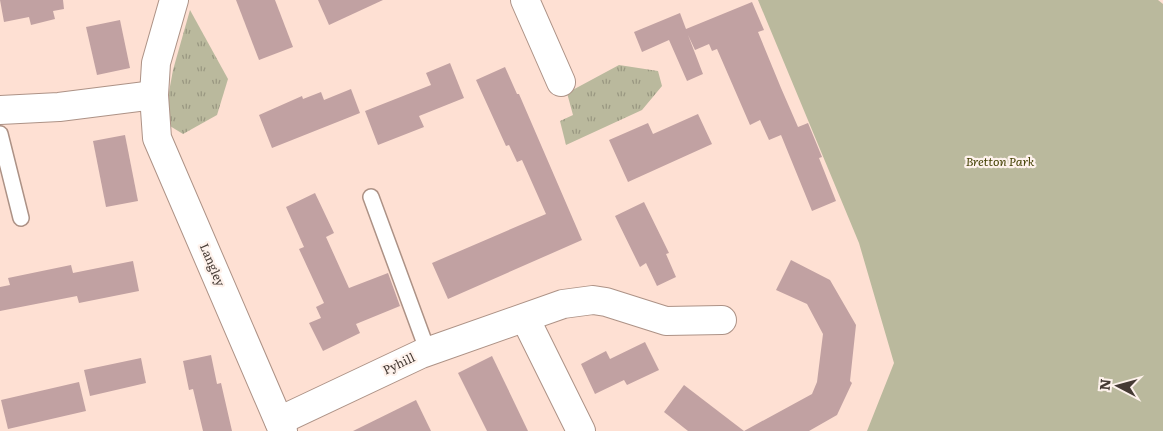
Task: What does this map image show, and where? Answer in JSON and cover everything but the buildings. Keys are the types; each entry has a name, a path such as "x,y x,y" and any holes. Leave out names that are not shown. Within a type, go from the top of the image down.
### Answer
{"street":[{"name":"Langley","path":"174,0 156,63 154,95 157,138 281,426"},
{"path":"525,0 562,82"},
{"path":"0,110 58,107 154,95"},
{"name":"Pyhill","path":"281,426 421,354 563,304 593,300 606,302 666,321 722,320"},
{"path":"524,318 581,431"}],"lane":[{"path":"0,134 21,218"},
{"path":"371,197 428,352"}],"green space":[{"name":"Bretton Park","path":"758,0 1158,0 1163,4 1163,431 867,431 894,363 859,243"},
{"path":"190,10 228,79 217,115 183,134 170,126 167,103 173,70"},
{"path":"619,65 658,71 662,86 642,110 566,145 560,121 573,115 567,93"}]}
